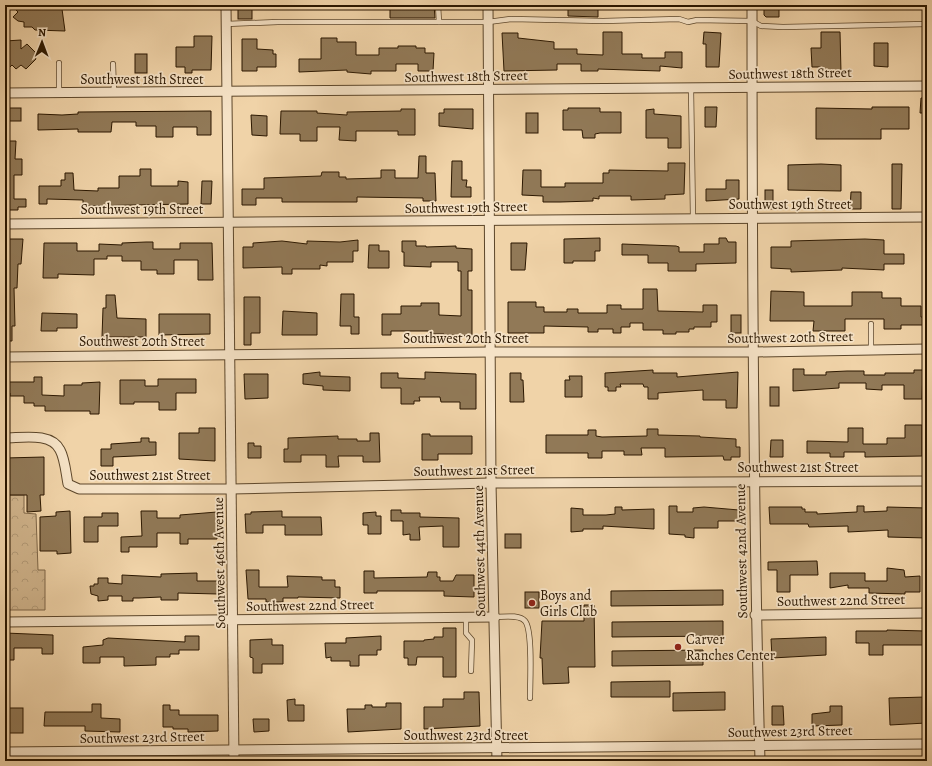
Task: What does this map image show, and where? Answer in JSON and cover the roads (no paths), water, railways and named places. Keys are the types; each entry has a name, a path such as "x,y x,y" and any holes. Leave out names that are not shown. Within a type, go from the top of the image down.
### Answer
{"street":[{"name":"Southwest 46th Avenue","path":"226,5 231,489 234,620 234,761"},
{"name":"Southwest 44th Avenue","path":"488,5 491,483 497,761"},
{"name":"Southwest 42nd Avenue","path":"752,5 755,615 760,761"},
{"name":"Southwest 18th Street","path":"5,93 227,93 927,86"},
{"name":"Southwest 19th Street","path":"5,224 927,217"},
{"name":"Southwest 20th Street","path":"5,357 490,352 754,352 927,349"},
{"name":"Southwest 21st Street","path":"5,438 44,438 54,442 60,450 68,484 79,489 231,489 491,483 927,481"},
{"name":"Southwest 22nd Street","path":"755,615 927,613"},
{"name":"Southwest 22nd Street","path":"5,622 495,617"},
{"name":"Southwest 23rd Street","path":"5,752 497,749 927,744"}],"lane":[{"path":"438,5 439,22"},
{"path":"226,24 278,22 488,22 511,19 752,22 762,26 783,28 927,24"},
{"path":"59,63 59,92"},
{"path":"113,64 114,92"},
{"path":"691,88 693,218"},
{"path":"871,324 871,350"},
{"path":"495,617 519,617 525,621 530,631 530,698"},
{"path":"466,618 466,633 472,640 471,671"}],"place":[{"name":"Boys and Girls Club","path":"532,603"},
{"name":"Carver Ranches Center","path":"678,647"}]}
